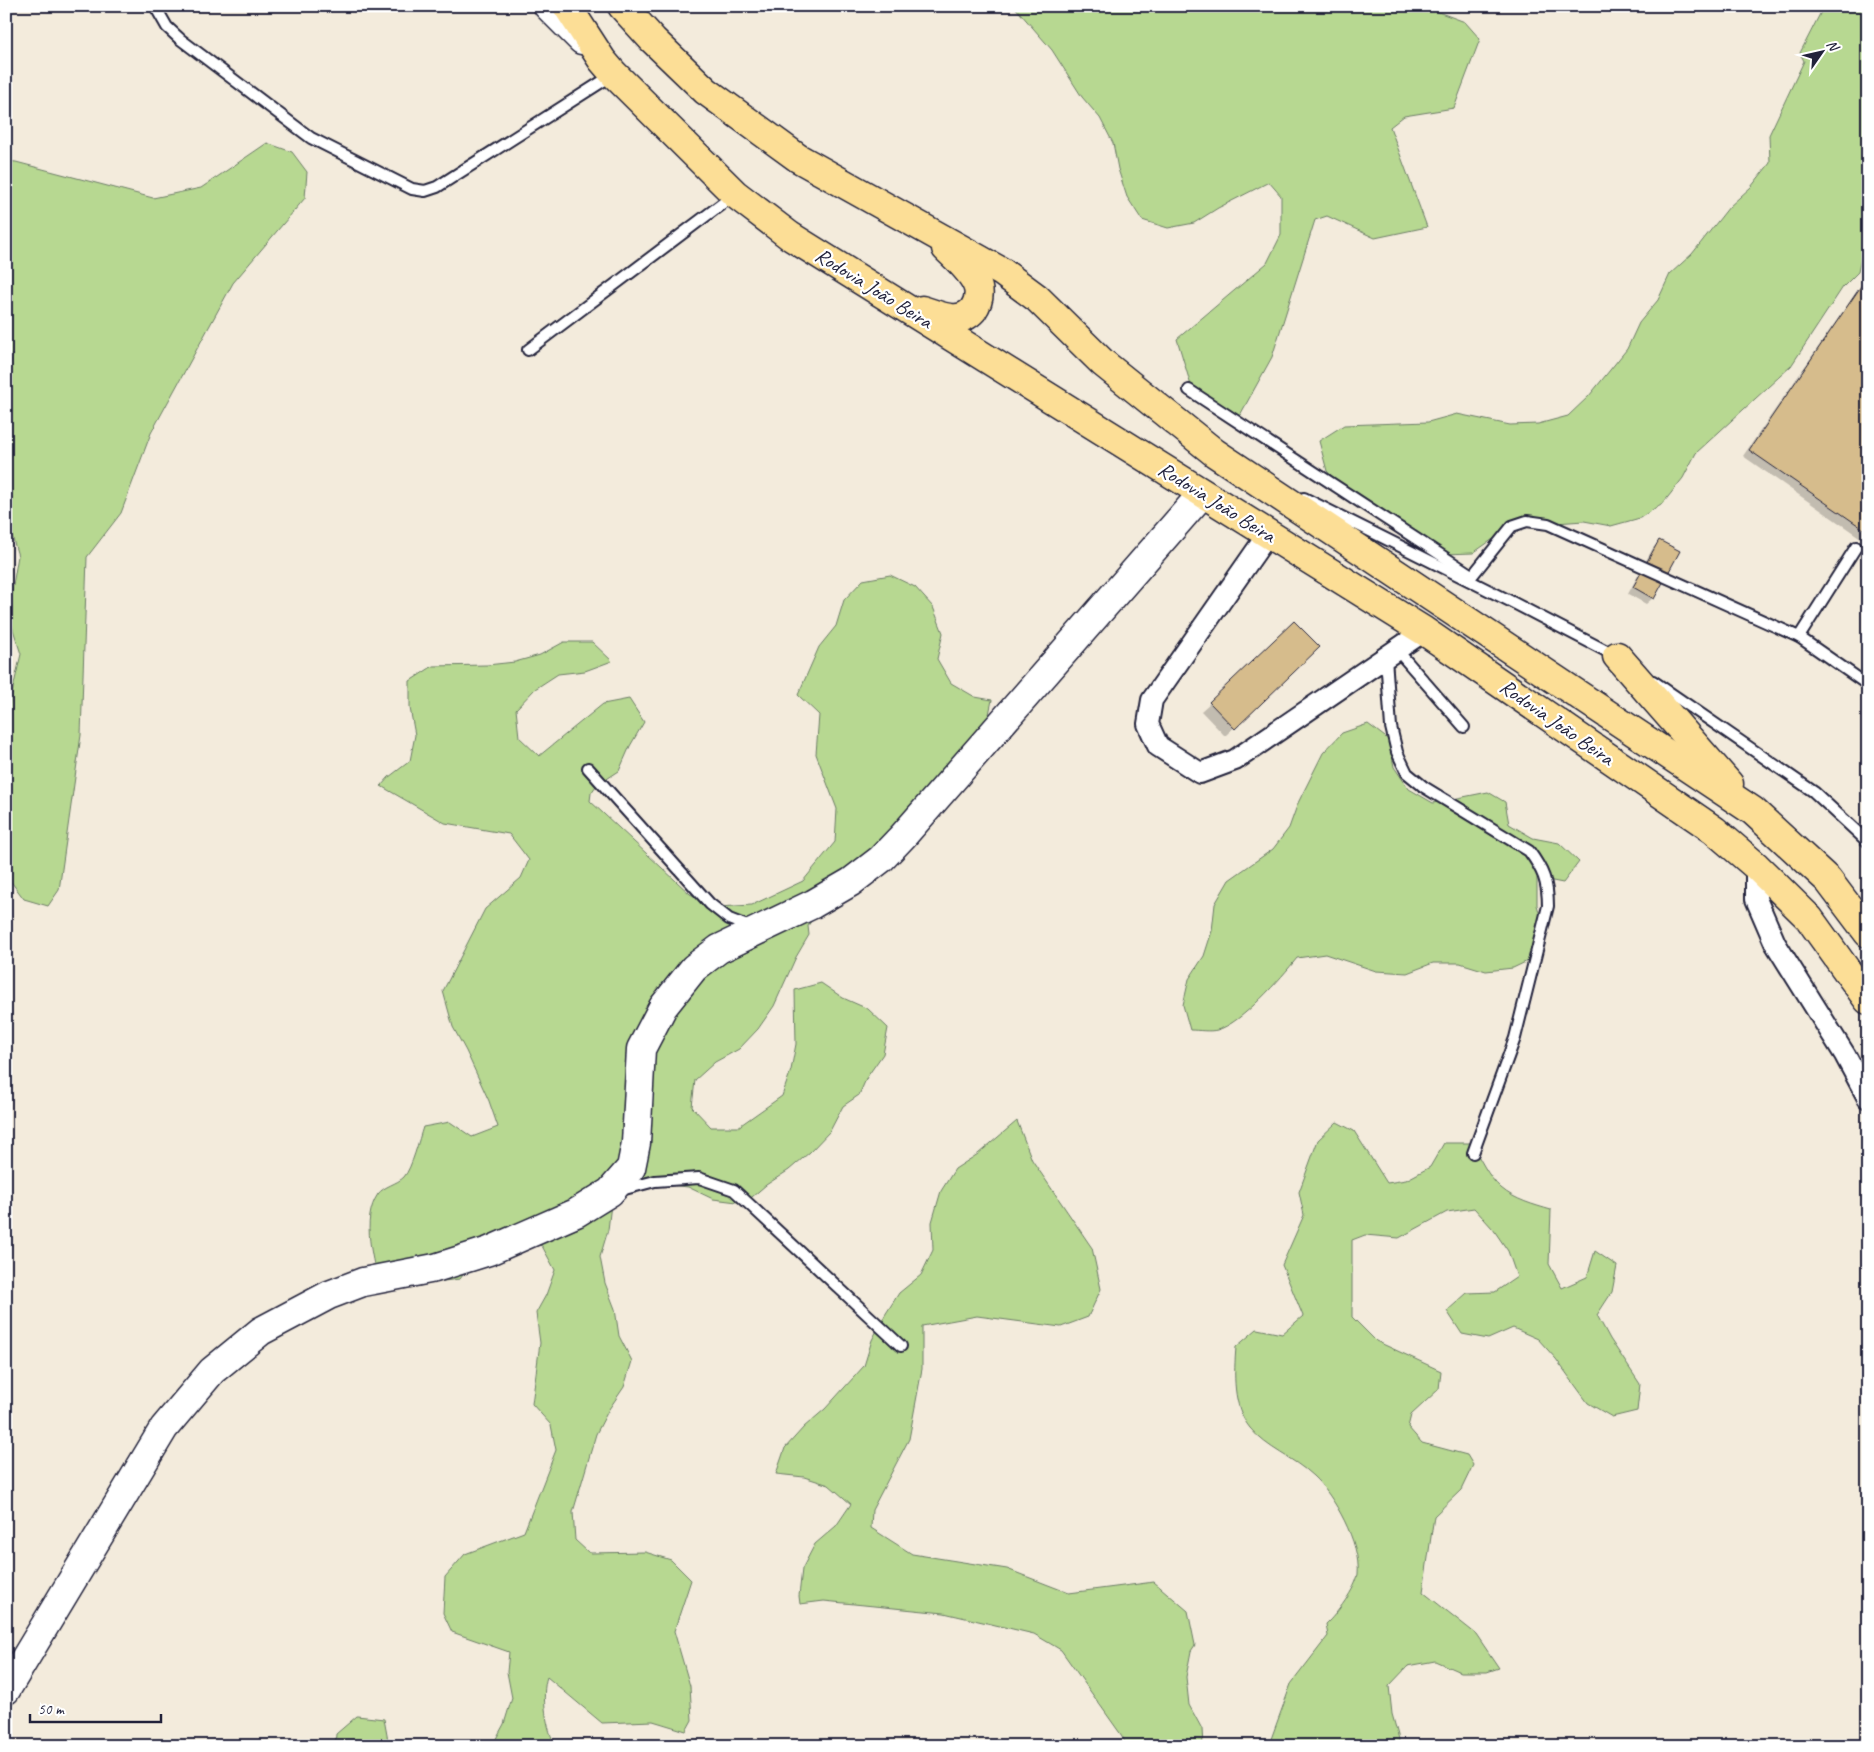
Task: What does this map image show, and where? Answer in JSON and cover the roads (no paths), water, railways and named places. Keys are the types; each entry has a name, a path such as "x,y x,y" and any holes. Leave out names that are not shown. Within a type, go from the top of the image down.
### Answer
{"main road":[{"name":"Rodovia João Beira","path":"567,6 608,67 735,194 790,236 1424,631 1714,830 1756,866 1809,918 1868,1000"},
{"name":"Rodovia João Beira","path":"626,9 706,91 798,158 1002,272 1038,298 1103,363 1215,454 1753,811 1828,880 1868,932"},
{"path":"899,303 955,320 968,315 977,304 978,288 969,273 933,233"},
{"path":"1617,656 1753,811"}],"street":[{"path":"548,6 608,67"},
{"path":"6,1690 164,1428 212,1371 261,1331 329,1295 363,1282 435,1268 489,1251 576,1213 610,1192 631,1168 636,1143 642,1049 663,1007 694,968 719,949 821,899 851,882 881,859 910,829 1202,494"},
{"path":"1268,534 1152,700 1148,724 1158,746 1200,774 1235,760 1424,631"},
{"path":"1756,866 1756,899 1774,944 1845,1055 1868,1098"}],"lane":[{"path":"155,6 167,27 180,39 311,138 412,189 425,191 437,187 608,67"},
{"path":"528,350 735,194"},
{"path":"1189,390 1510,601"},
{"path":"1215,454 1617,656 1814,792 1868,842"},
{"path":"1472,576 1512,526 1527,521 1548,524 1800,637 1868,685"},
{"path":"1800,637 1856,547"},
{"path":"1391,654 1464,727"},
{"path":"1391,654 1391,727 1397,752 1408,773 1424,787 1528,851 1541,866 1548,887 1548,906 1515,1038 1473,1153"},
{"path":"588,768 710,904 729,919 757,930"},
{"path":"610,1192 655,1181 699,1178 734,1190 901,1346"}]}
